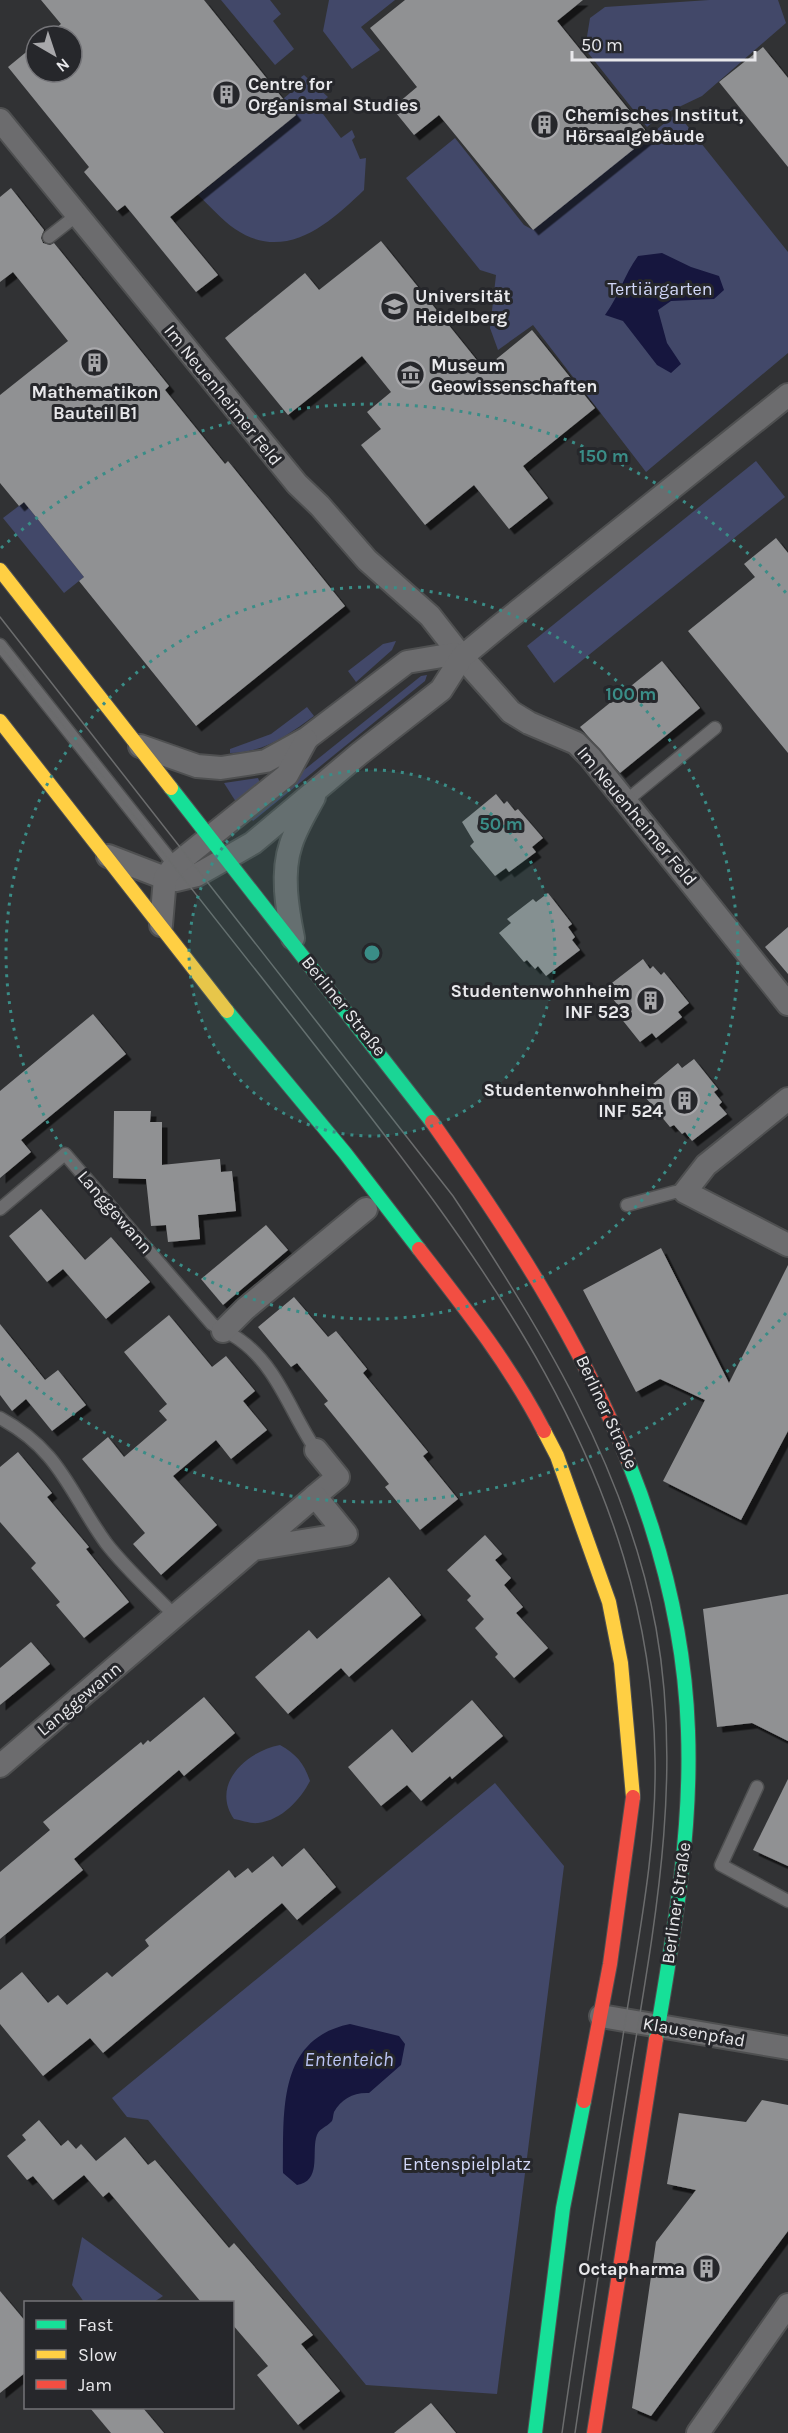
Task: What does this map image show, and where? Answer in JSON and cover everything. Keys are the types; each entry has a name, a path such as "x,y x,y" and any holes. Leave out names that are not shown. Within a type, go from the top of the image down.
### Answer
{"main road":[{"name":"Berliner Straße","path":"0,570 428,1114 507,1225 582,1356 619,1430 649,1509 665,1572 680,1651 688,1727 688,1814 658,2026 625,2217 594,2433"},
{"path":"0,721 108,856 234,1020 345,1153 484,1334 525,1392 557,1456 609,1602 621,1663 629,1732 633,1797 601,2016 563,2208 535,2433"}],"street":[{"name":"Im Neuenheimer Feld","path":"0,120 266,449 367,560 430,616 462,657 511,712 529,723 576,743 626,801 788,1004"},
{"path":"108,856 169,872 176,880 197,875 253,843 441,690 462,657 788,394"},
{"path":"138,746 178,762 220,768 266,760 306,739 407,662 454,654 462,657"},
{"path":"161,925 169,872 287,775 306,739"},
{"path":"295,945 287,912 286,868 291,844 317,789"},
{"path":"788,1099 706,1165 685,1192 788,1245"},
{"path":"223,1331 245,1309 366,1209"},
{"name":"Langgewann","path":"3,1758 176,1617 338,1476 316,1450"},
{"path":"254,1549 346,1534 315,1496"},
{"name":"Klausenpfad","path":"601,2016 788,2048"},
{"path":"698,2433 788,2305"}],"lane":[{"path":"49,237 77,215"},
{"path":"0,645 169,872"},
{"path":"626,801 715,728"},
{"name":"Langgewann","path":"0,1209 65,1154 212,1324 240,1339 271,1372 283,1389 302,1429 316,1450"},
{"path":"627,1205 675,1192 685,1192"},
{"path":"0,1418 34,1438 78,1495 106,1543 176,1617"},
{"path":"757,1786 722,1865 788,1901"}],"green space":[{"path":"221,0 270,0 281,14 273,21 294,49 275,65"},
{"path":"329,0 395,0 361,27 380,50 352,69 323,31"},
{"path":"709,0 778,0 786,23 702,96 660,116 647,127 585,49 590,18 605,7"},
{"path":"304,75 328,97 317,106 341,138 352,130 355,137 352,140 360,159 366,158 364,190 336,215 305,235 289,241 271,242 253,238 235,229 198,195 296,115 283,99 303,82 301,77"},
{"name":"Tertiärgarten","path":"677,113 788,252 788,353 646,472 533,325 498,350 490,328 496,275 480,270 406,178 455,138 524,225 533,230"},
{"path":"756,461 785,497 554,683 527,646"},
{"path":"24,502 84,577 64,593 3,518"},
{"path":"396,641 392,650 356,682 348,671 383,644"},
{"path":"427,675 425,681 253,821 248,815 421,676"},
{"path":"307,707 314,716 275,742 254,750 230,753 230,749 271,734"},
{"path":"258,778 260,783 236,802 224,783"},
{"path":"280,1745 291,1752 302,1764 310,1781 306,1788 289,1808 275,1818 255,1823 234,1819 226,1794 229,1782 236,1771 256,1754"},
{"name":"Entenspielplatz","path":"495,1783 564,1866 497,2394 366,2385 148,2120 127,2117 112,2098"},
{"path":"82,2237 163,2296 156,2301 83,2301 72,2285"}],"water":[{"path":"662,253 691,267 719,276 724,290 714,299 671,301 658,310 667,343 681,364 671,373 657,365 623,321 605,315 638,256"},
{"name":"Ententeich","path":"350,2024 399,2036 405,2044 401,2065 369,2093 353,2095 340,2103 334,2112 332,2121 317,2135 313,2173 305,2183 297,2185 283,2173 283,2127 289,2082 297,2062 308,2045 326,2032"}],"building":[{"path":"41,0 204,0 296,115 170,217 218,275 196,292 125,205 117,211 84,172 89,167 8,67 24,54 24,84 84,84 84,24 61,24"},
{"name":"Chemisches Institut, Hörsaalgebäude","path":"405,0 583,0 557,21 650,136 533,230 439,115 414,135 392,108 417,87 370,28"},
{"path":"763,47 788,78 788,167 719,82"},
{"path":"11,188 44,230 41,238 43,243 50,245 54,243 169,386 165,390 225,464 228,461 345,606 196,726 79,581 84,577 24,502 19,506 0,483 0,395 68,341 13,272 0,282 0,197"},
{"path":"381,241 484,369 532,330 595,408 523,466 548,498 509,529 474,485 425,525 361,445 381,429 367,412 391,392 362,356 288,415 225,338 305,273 319,290"},
{"path":"776,538 788,553 788,753 688,631 755,577 744,564"},
{"path":"662,661 700,708 620,773 580,727"},
{"path":"496,794 504,804 507,801 515,811 518,809 543,838 532,847 536,852 509,872 506,868 495,876 470,846 474,842 462,822"},
{"path":"548,893 572,924 568,927 575,937 572,940 580,950 546,976 538,966 535,969 527,960 524,962 499,933 511,923 507,919 533,899 536,902"},
{"path":"788,927 788,974 765,947"},
{"name":"Studentenwohnheim INF 523","path":"643,959 650,969 653,966 661,975 664,972 689,1003 678,1012 682,1017 656,1038 652,1033 640,1042 616,1012 620,1008 613,999 616,996 608,986"},
{"path":"93,1014 126,1054 21,1140 31,1152 0,1178 0,1091"},
{"name":"Studentenwohnheim INF 524","path":"694,1059 718,1089 714,1092 722,1102 719,1105 727,1114 692,1141 685,1132 682,1134 674,1125 670,1127 646,1098 657,1089 653,1084 678,1063 682,1068"},
{"path":"114,1111 151,1111 150,1122 162,1122 162,1165 220,1159 221,1172 232,1171 236,1211 198,1215 200,1239 168,1242 166,1225 151,1226 146,1179 113,1178"},
{"path":"41,1209 85,1260 111,1237 150,1282 106,1319 63,1269 47,1282 9,1236"},
{"path":"266,1225 288,1250 223,1305 201,1279"},
{"path":"661,1248 729,1383 788,1265 788,1431 741,1520 663,1481 705,1400 660,1379 636,1392 583,1290"},
{"path":"294,1297 328,1337 336,1331 367,1369 363,1373 428,1452 423,1456 458,1499 420,1530 385,1487 389,1484 324,1404 328,1401 297,1363 291,1367 258,1327"},
{"path":"169,1315 212,1367 226,1356 255,1391 243,1401 267,1430 231,1459 216,1440 173,1476 217,1525 161,1575 133,1544 145,1533 82,1459 108,1437 124,1457 167,1420 159,1411 167,1404 124,1352"},
{"path":"0,1324 45,1380 58,1370 86,1405 52,1431 26,1399 12,1411 0,1395"},
{"path":"18,1452 52,1493 47,1497 89,1547 86,1549 129,1602 84,1638 56,1605 60,1602 31,1568 36,1563 0,1522 0,1467"},
{"path":"485,1535 502,1554 495,1560 511,1578 504,1585 523,1607 516,1613 548,1648 514,1678 495,1657 498,1654 475,1628 484,1619 467,1600 471,1596 447,1570"},
{"path":"389,1577 421,1615 349,1677 341,1668 288,1714 255,1677 309,1630 317,1639"},
{"path":"788,1594 788,1741 752,1723 717,1727 703,1609"},
{"path":"31,1642 50,1664 0,1705 0,1668"},
{"path":"204,1697 235,1733 184,1776 179,1770 74,1859 83,1870 0,1939 0,1872 50,1830 43,1822 141,1742 143,1745 148,1740 150,1742"},
{"path":"472,1700 503,1736 452,1779 450,1776 421,1801 407,1785 381,1806 348,1767 392,1729 412,1753"},
{"path":"788,1779 788,1866 753,1850"},
{"path":"304,1848 336,1887 297,1920 282,1903 103,2053 90,2038 43,2076 0,2024 0,1990 22,1972 48,2003 58,1995 67,2005 107,1972 112,1977 149,1946 145,1940 229,1870 235,1878 248,1868 252,1873 273,1856 282,1867"},
{"name":"Octapharma","path":"762,2100 788,2105 788,2231 651,2416 632,2408 656,2242 696,2190 667,2184 679,2113 746,2122"},
{"path":"39,2120 61,2146 68,2140 76,2149 81,2144 96,2161 125,2137 148,2165 155,2160 229,2248 234,2243 313,2335 301,2344 340,2391 298,2425 257,2375 268,2366 234,2326 234,2301 200,2301 109,2192 103,2197 84,2175 53,2200 33,2176 27,2180 7,2156 26,2140 22,2135"},
{"path":"0,2291 24,2320 24,2374 0,2393"},
{"path":"431,2403 456,2433 394,2433"},
{"path":"91,2409 144,2409 164,2433 111,2433"}],"tram line":[{"path":"0,617 453,1196 518,1297 577,1402 624,1512 643,1569 656,1628 664,1688 667,1748 666,1808 653,1927 575,2433"},
{"path":"0,645 357,1099 482,1270 537,1359 584,1451 621,1548 645,1650 655,1758 653,1828 640,1932 562,2433"}],"traffic: fast":[{"path":"171,788 432,1122"},
{"path":"227,1011 345,1153 419,1249"},
{"path":"628,1461 651,1526 670,1593 682,1662 688,1731 687,1809 680,1886 656,2039"},
{"path":"535,2433 563,2208 584,2101"}],"traffic: slow":[{"path":"0,570 171,788"},
{"path":"0,721 227,1011"},
{"path":"544,1431 557,1456 609,1602 621,1663 633,1797"}],"traffic: jam":[{"path":"432,1122 488,1203 540,1286 587,1371 628,1461"},
{"path":"419,1249 502,1360 544,1431"},
{"path":"584,2101 610,1964 633,1797"},
{"path":"594,2433 656,2039"}],"place":[{"name":"Centre for Organismal Studies","path":"227,94"},
{"name":"Chemisches Institut, Hörsaalgebäude","path":"544,125"},
{"name":"Universität Heidelberg","path":"394,306"},
{"name":"Mathematikon Bauteil B1","path":"95,363"},
{"name":"Museum Geowissenschaften","path":"410,375"},
{"name":"Studentenwohnheim INF 523","path":"651,1001"},
{"name":"Studentenwohnheim INF 524","path":"684,1100"},
{"name":"Octapharma","path":"706,2269"}]}
